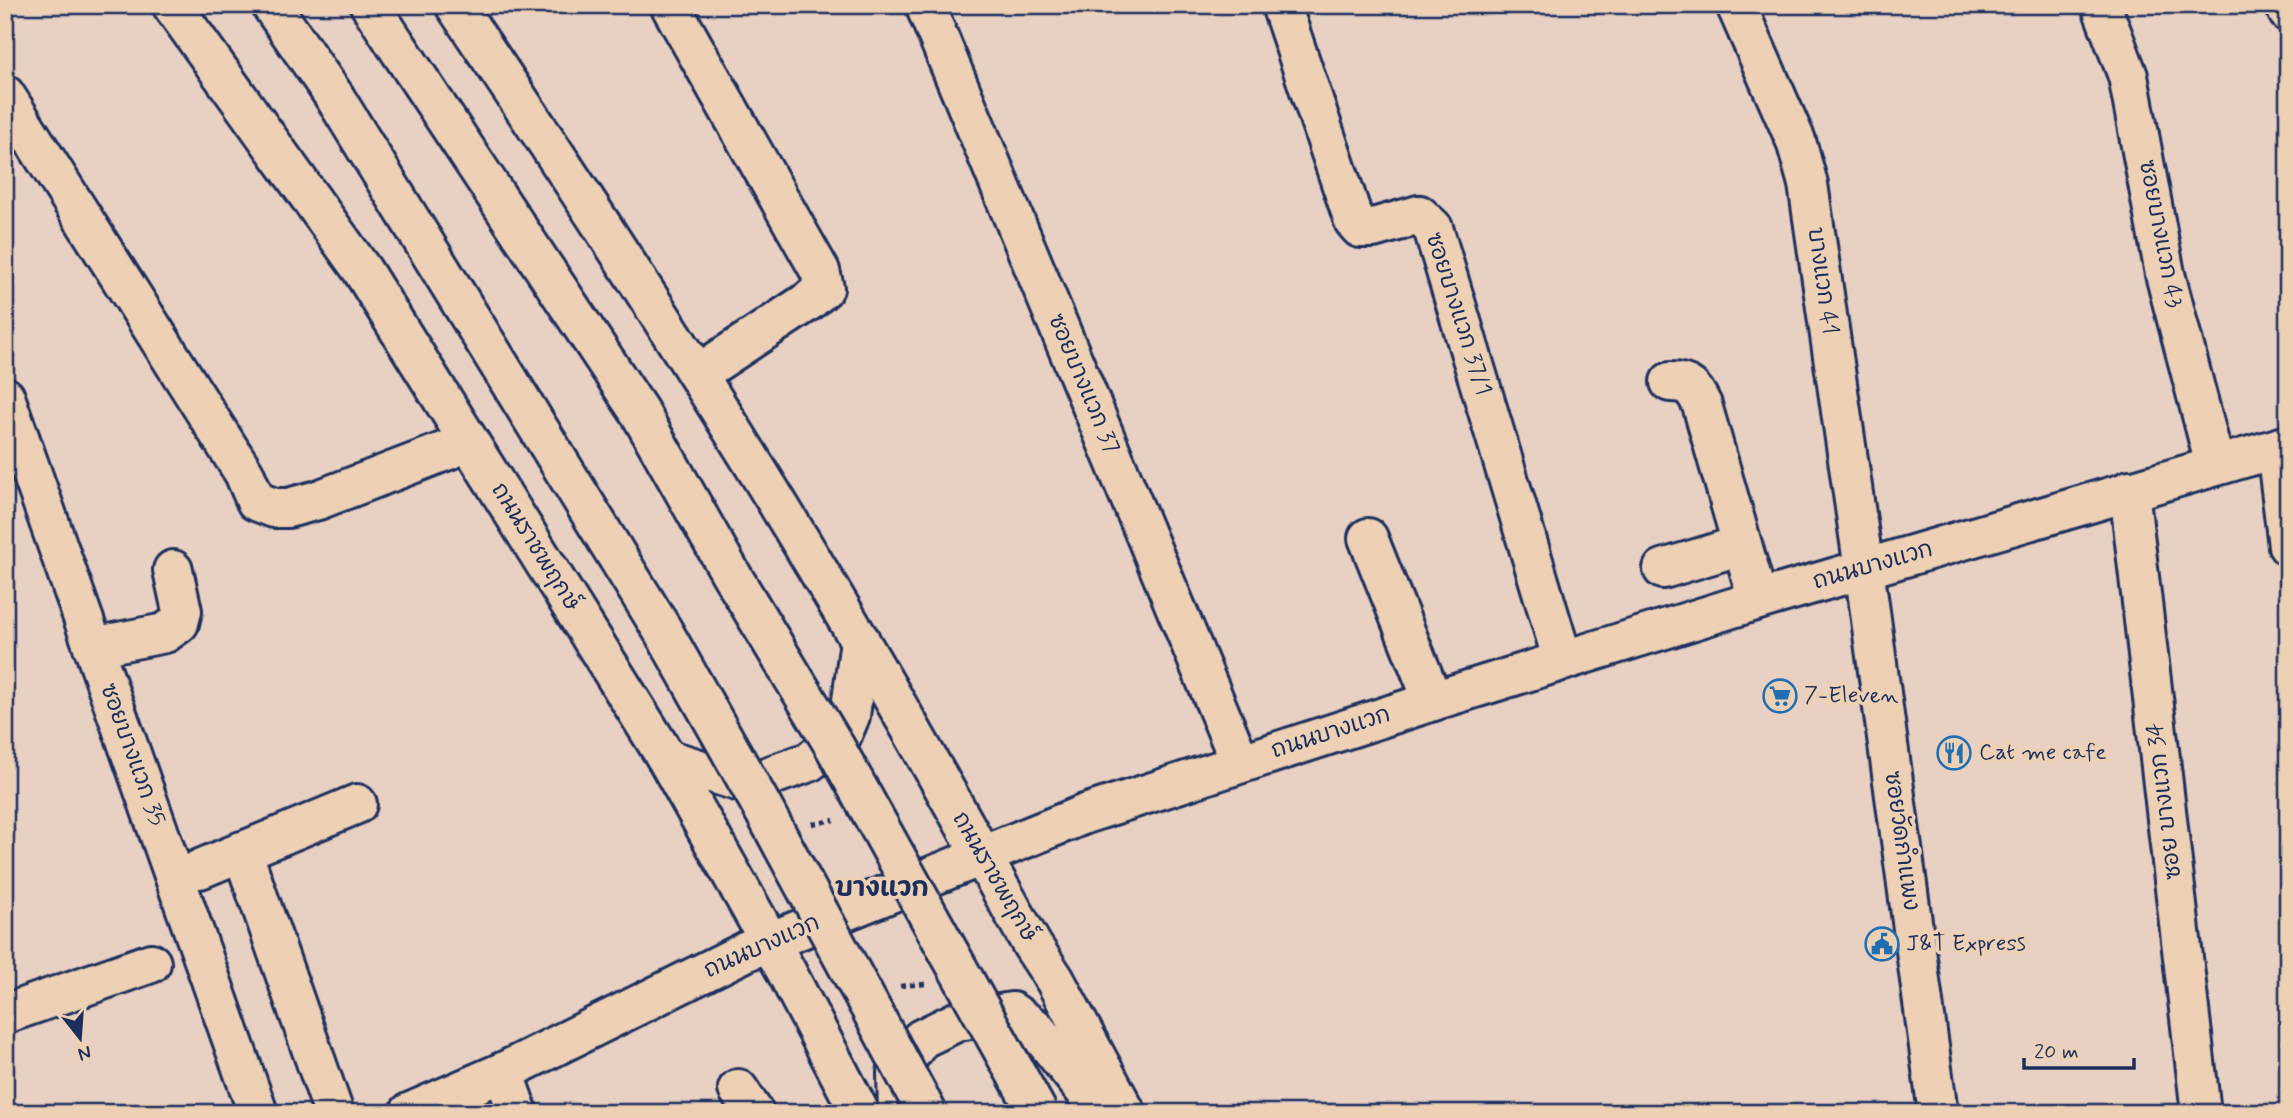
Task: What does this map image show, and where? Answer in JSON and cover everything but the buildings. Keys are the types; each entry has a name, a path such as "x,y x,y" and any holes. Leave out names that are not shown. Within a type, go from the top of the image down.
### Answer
{"main road":[{"name":"ถนนราชพฤกษ์","path":"172,5 362,270 667,759 770,942 860,1113"},
{"path":"271,5 334,96 663,631 760,803 927,1113"},
{"path":"370,5 640,413 731,574 835,747 1038,1113"},
{"name":"ถนนราชพฤกษ์","path":"455,5 698,374 860,640 1055,980 1126,1113"},
{"path":"670,5 820,271 824,288 809,301 698,374"},
{"name":"ซอยบางแวก 37","path":"925,5 1240,762"},
{"name":"ซอยบางแวก 37/1","path":"1281,5 1354,221 1360,228 1373,228 1419,215 1433,228 1563,661"},
{"name":"บางแวก 41","path":"1736,5 1796,141 1808,184 1862,569"},
{"name":"ซอยบางแวก 43","path":"2101,5 2128,76 2165,274 2215,465"},
{"path":"2285,5 2288,12"},
{"path":"5,95 244,472 256,501 274,508 288,508 469,442"},
{"path":"1670,382 1683,382 1692,388 1702,405 1758,600"},
{"name":"ซอยบางแวก 35","path":"5,397 258,1113"},
{"path":"2282,447 2288,546"},
{"name":"ถนนบางแวก","path":"409,1113 503,1072 747,951 1085,814 1240,762 1758,600 2129,489 2282,447"},
{"name":"ซอย บางแวก 34","path":"2129,489 2201,1113"},
{"path":"1368,538 1433,701"},
{"path":"1663,569 1742,545"},
{"name":"ซอยวัดกำแพง","path":"1862,569 1938,1113"},
{"path":"93,647 165,633 179,622 182,611 173,570"},
{"path":"667,759 747,784 810,762 841,737 850,716 860,640"},
{"path":"200,869 357,804"},
{"path":"242,851 334,1113"},
{"path":"5,1014 151,964"},
{"path":"898,1113 897,1073 921,1039 958,1021 1012,1012 1035,1028 1104,1113"},
{"path":"503,1072 518,1113"}],"path":[{"path":"898,986 937,984"}],"place":[{"name":"7-Eleven","path":"1780,696"},
{"name":"Cat me cafe","path":"1954,753"},
{"name":"J&T Express","path":"1882,944"}],"district":[{"name":"บางแวก","path":"882,889"}]}
